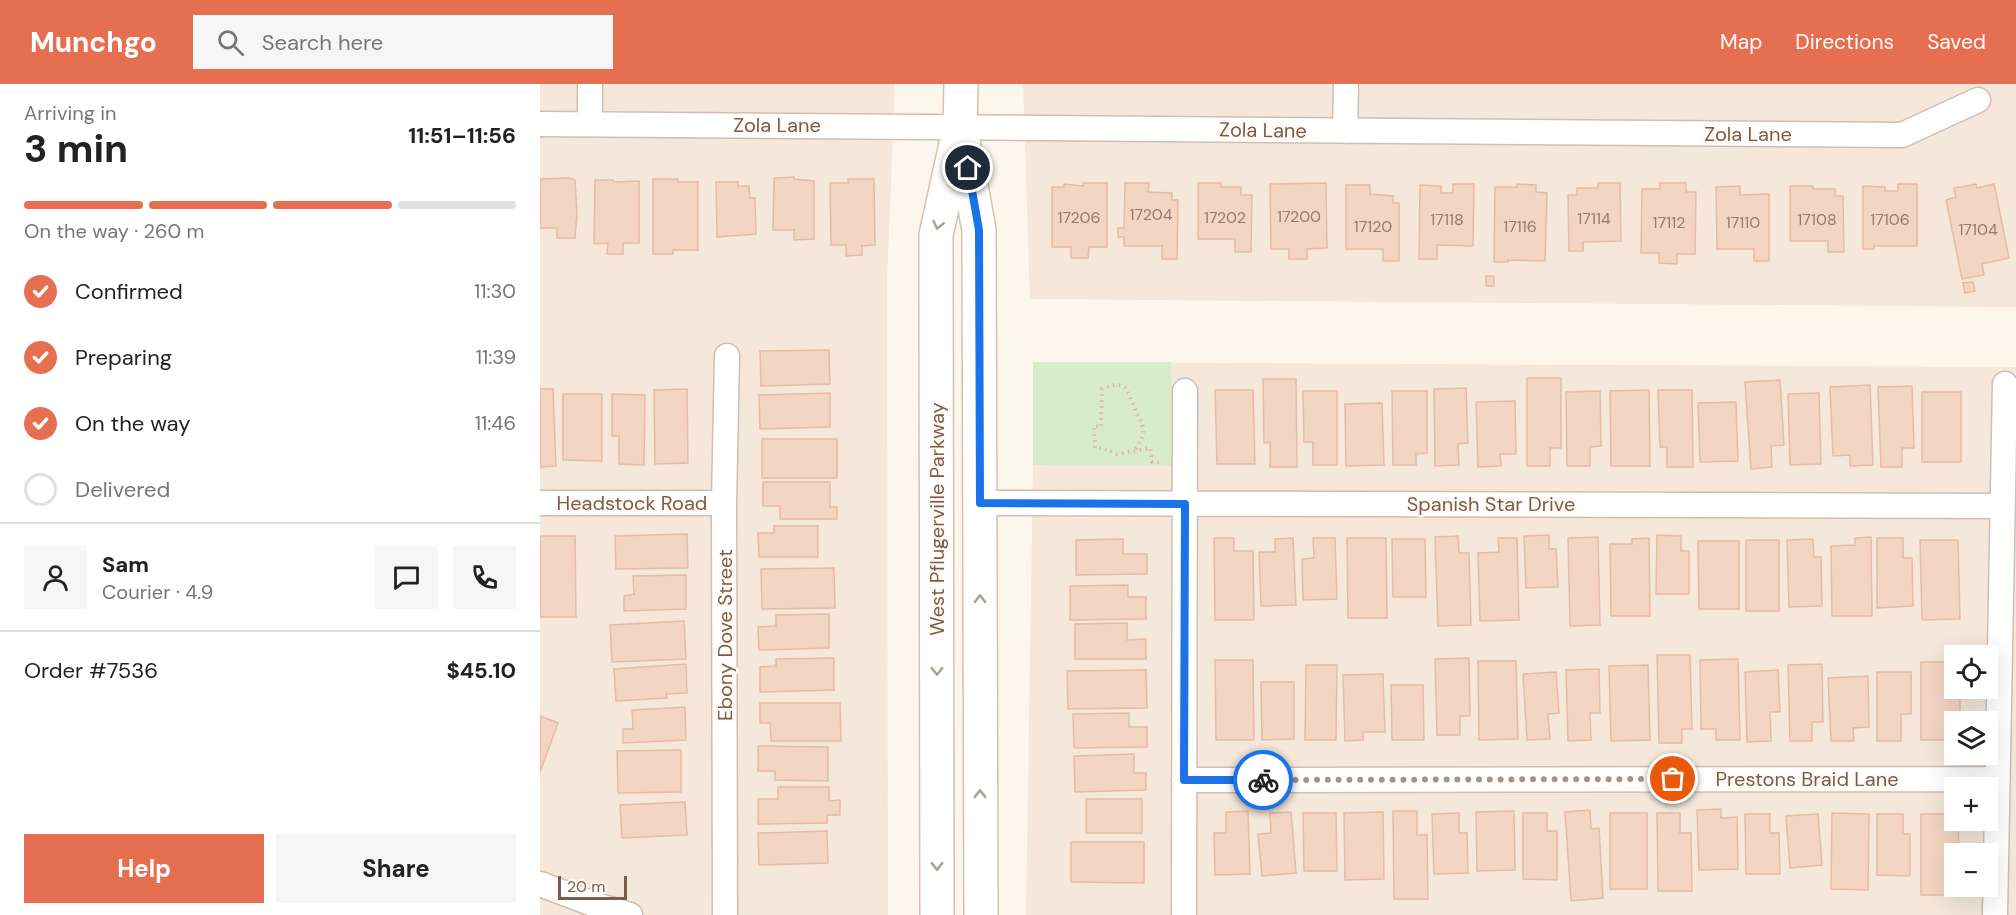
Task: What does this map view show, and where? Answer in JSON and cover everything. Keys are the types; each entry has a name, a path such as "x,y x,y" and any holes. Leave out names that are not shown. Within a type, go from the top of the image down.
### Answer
{"main road":[{"name":"West Pflugerville Parkway","path":"937,915 936,235 960,126 961,84"},
{"name":"West Pflugerville Parkway","path":"960,126 979,230 981,915"}],"street":[{"path":"590,84 590,124"},
{"path":"1345,131 1346,84"},
{"name":"Zola Lane","path":"540,124 1902,135 1978,100"},
{"name":"Ebony Dove Street","path":"725,915 724,503 727,356"},
{"path":"1997,777 2005,384"},
{"path":"1184,915 1185,391"},
{"name":"Headstock Road","path":"540,503 724,503"},
{"name":"Spanish Star Drive","path":"980,503 2002,506"},
{"name":"Prestons Braid Lane","path":"1184,780 1944,779"},
{"path":"1995,915 1996,831"},
{"path":"540,884 630,915"}],"path":[{"path":"1136,449 1144,426 1130,395 1124,387 1118,384 1102,389 1101,427 1094,426 1095,448 1102,448 1117,454 1150,448 1152,462 1169,463"}],"shaded area":[{"path":"540,84 895,84 887,281 888,915 540,915"},
{"path":"1023,84 2016,84 2016,307 1030,299"},
{"path":"1033,362 2016,367 2016,915 1026,915"}],"green space":[{"path":"1033,362 1171,362 1172,466 1033,465"}],"building":[{"path":"794,177 794,179 814,181 814,239 794,240 794,230 773,230 774,178"},
{"path":"569,178 575,180 577,214 575,238 557,238 557,228 540,228 540,179"},
{"path":"653,179 698,182 698,250 673,250 673,254 653,254"},
{"path":"848,179 874,179 875,245 862,246 862,255 846,256 846,245 831,245 830,183 848,183"},
{"path":"595,180 639,181 639,243 623,243 623,254 607,254 608,243 594,244"},
{"path":"716,182 738,182 738,186 749,186 750,198 755,198 756,234 717,237"},
{"path":"1083,183 1107,183 1107,247 1089,247 1088,258 1071,258 1071,247 1052,247 1052,187 1064,187 1064,184 1083,186"},
{"path":"1125,183 1149,183 1148,192 1172,193 1172,200 1178,200 1177,259 1162,259 1162,246 1124,246 1124,237 1118,237 1118,228 1124,228"},
{"path":"1198,183 1221,183 1221,187 1241,187 1241,195 1252,195 1251,252 1235,252 1235,239 1198,239"},
{"path":"1326,183 1327,248 1307,249 1307,259 1289,259 1289,249 1271,249 1270,184"},
{"path":"1598,183 1620,183 1621,241 1583,242 1583,251 1569,251 1568,195 1577,195 1577,188 1598,188"},
{"path":"1660,183 1686,183 1686,192 1696,192 1695,254 1677,254 1677,264 1659,263 1659,253 1641,253 1642,189 1660,189"},
{"path":"1453,184 1474,184 1473,246 1437,245 1437,259 1419,259 1420,185 1441,186 1441,193 1453,193"},
{"path":"1517,184 1536,185 1536,192 1547,193 1545,261 1494,262 1495,187 1517,187"},
{"path":"1898,184 1917,184 1917,246 1874,246 1874,249 1863,249 1863,186 1885,187 1885,191 1898,191"},
{"path":"1976,184 1977,188 1994,184 2009,258 1982,264 1984,275 1962,279 1946,200 1956,197 1954,188"},
{"path":"1346,185 1370,185 1370,194 1393,196 1393,203 1399,203 1399,261 1383,261 1383,249 1346,249"},
{"path":"1740,186 1740,195 1769,194 1769,261 1754,261 1754,249 1717,249 1716,187"},
{"path":"1790,186 1835,189 1835,196 1843,196 1844,252 1828,252 1828,241 1790,241"},
{"path":"1486,276 1494,276 1494,286 1486,286"},
{"path":"1973,282 1975,291 1965,293 1963,283"},
{"path":"829,350 830,384 761,386 760,351"},
{"path":"1527,378 1561,378 1561,448 1550,448 1550,466 1527,466"},
{"path":"1263,379 1296,379 1297,467 1270,467 1270,442 1264,443"},
{"path":"1780,380 1784,445 1771,446 1772,467 1751,469 1745,382"},
{"path":"1870,385 1873,465 1850,466 1850,455 1833,456 1830,387"},
{"path":"1912,386 1914,448 1902,448 1902,467 1881,467 1878,387"},
{"path":"1466,388 1468,443 1458,444 1459,465 1435,466 1434,389"},
{"path":"540,389 553,389 556,466 540,467"},
{"path":"687,389 688,463 655,464 654,390"},
{"path":"1215,390 1253,390 1255,464 1217,464"},
{"path":"1649,390 1650,466 1611,466 1610,391"},
{"path":"1658,390 1692,390 1693,467 1667,467 1667,447 1660,447"},
{"path":"1303,391 1337,391 1337,465 1313,465 1313,442 1304,442"},
{"path":"1392,391 1427,391 1427,453 1416,454 1416,465 1393,465"},
{"path":"1600,391 1601,446 1590,447 1590,466 1567,466 1566,392"},
{"path":"1922,392 1961,392 1961,462 1922,462"},
{"path":"830,393 830,427 760,429 759,395"},
{"path":"1819,393 1821,464 1790,465 1788,394"},
{"path":"563,394 602,394 602,461 563,460"},
{"path":"612,394 645,395 644,465 619,464 619,436 612,436"},
{"path":"1515,401 1516,454 1500,454 1501,466 1478,467 1476,402"},
{"path":"1736,402 1738,461 1700,462 1698,403"},
{"path":"1382,403 1384,465 1346,466 1345,404"},
{"path":"762,439 837,439 837,478 762,478"},
{"path":"763,482 830,482 830,507 837,507 837,519 780,519 780,506 763,506"},
{"path":"774,526 818,526 818,557 759,557 758,533 774,533"},
{"path":"687,534 688,568 616,569 615,536"},
{"path":"1549,535 1549,549 1556,549 1558,587 1526,588 1524,536"},
{"path":"1657,535 1681,536 1681,551 1689,551 1689,594 1656,594"},
{"path":"540,536 575,536 576,617 540,617"},
{"path":"1458,536 1459,553 1469,553 1471,625 1438,626 1435,537"},
{"path":"1598,537 1600,625 1570,626 1568,538"},
{"path":"1871,537 1872,616 1832,616 1831,546 1855,545 1855,538"},
{"path":"1214,538 1234,538 1234,551 1253,551 1254,620 1215,620"},
{"path":"1293,538 1296,605 1261,606 1259,552 1275,552 1275,539"},
{"path":"1313,538 1335,538 1337,599 1303,600 1302,559 1314,558"},
{"path":"1347,538 1386,538 1387,618 1348,618"},
{"path":"1498,538 1517,538 1519,620 1480,621 1478,553 1499,552"},
{"path":"1649,538 1650,616 1611,616 1610,544 1632,544 1632,539"},
{"path":"1877,538 1903,538 1903,558 1912,558 1913,606 1877,608"},
{"path":"1123,539 1123,554 1147,554 1147,574 1076,575 1076,540"},
{"path":"1392,539 1425,539 1426,597 1393,597"},
{"path":"1813,539 1814,557 1821,557 1822,606 1789,607 1787,540"},
{"path":"1746,540 1779,540 1779,611 1746,611"},
{"path":"1920,540 1958,540 1960,619 1922,620"},
{"path":"1698,541 1739,541 1739,609 1699,609"},
{"path":"834,568 835,608 762,609 761,569"},
{"path":"686,575 686,609 624,611 624,596 634,594 633,576"},
{"path":"1128,585 1128,597 1146,597 1146,619 1070,620 1070,586"},
{"path":"829,614 829,648 759,650 758,627 776,626 776,615"},
{"path":"684,621 686,659 612,662 610,625"},
{"path":"1127,623 1127,640 1146,639 1146,659 1075,659 1075,624"},
{"path":"1657,655 1690,655 1692,729 1682,729 1682,743 1659,743"},
{"path":"834,658 834,690 760,692 760,667 776,666 776,659"},
{"path":"1469,658 1470,716 1460,716 1460,735 1437,735 1435,659"},
{"path":"1738,659 1740,740 1716,740 1716,729 1701,729 1700,660"},
{"path":"1215,660 1253,660 1254,740 1216,740"},
{"path":"1478,661 1516,661 1518,739 1479,740"},
{"path":"1921,662 1944,662 1944,699 1960,699 1960,711 1944,711 1944,740 1921,740"},
{"path":"686,664 687,693 666,694 667,698 616,701 614,669"},
{"path":"1822,664 1823,722 1812,722 1812,741 1790,741 1788,665"},
{"path":"1306,665 1337,665 1336,740 1305,740"},
{"path":"1648,665 1650,740 1611,741 1609,666"},
{"path":"1599,669 1600,713 1590,713 1591,740 1568,741 1566,670"},
{"path":"1146,670 1147,708 1068,709 1067,671"},
{"path":"1778,670 1780,712 1770,712 1771,741 1747,742 1745,672"},
{"path":"1556,672 1559,713 1548,714 1550,739 1527,740 1523,674"},
{"path":"1877,672 1911,672 1911,714 1901,714 1901,741 1877,741"},
{"path":"1383,674 1385,732 1363,732 1363,740 1345,741 1343,675"},
{"path":"1868,676 1869,727 1853,728 1854,741 1831,741 1828,678"},
{"path":"1261,682 1294,682 1294,739 1262,740"},
{"path":"1391,685 1423,685 1424,740 1392,740"},
{"path":"760,703 840,703 841,741 771,741 770,723 760,723"},
{"path":"685,707 686,740 623,743 623,729 633,729 632,710"},
{"path":"1129,713 1129,727 1147,727 1147,747 1074,748 1073,714"},
{"path":"540,716 558,723 540,772"},
{"path":"758,746 828,747 828,781 775,780 775,771 758,771"},
{"path":"681,750 681,792 618,793 617,751"},
{"path":"1134,754 1134,773 1146,773 1146,790 1075,792 1074,756"},
{"path":"778,787 829,787 829,801 840,800 840,815 827,815 827,823 758,824 758,799 778,799"},
{"path":"1086,799 1142,799 1142,833 1086,833"},
{"path":"685,802 687,835 622,838 620,805"},
{"path":"1721,809 1721,818 1737,817 1738,869 1699,870 1697,810"},
{"path":"1590,810 1591,829 1599,828 1603,898 1571,901 1565,812"},
{"path":"1248,811 1250,874 1215,875 1214,833 1226,833 1226,812"},
{"path":"1393,811 1417,811 1417,835 1427,835 1428,899 1394,899"},
{"path":"1514,811 1515,870 1477,871 1476,812"},
{"path":"1291,812 1296,873 1262,876 1258,834 1271,833 1270,813"},
{"path":"1383,812 1384,879 1345,880 1344,813"},
{"path":"1303,813 1336,813 1337,871 1304,871"},
{"path":"1459,813 1459,833 1467,833 1468,873 1434,874 1432,814"},
{"path":"1523,813 1547,813 1547,831 1557,831 1557,880 1523,879"},
{"path":"1610,813 1647,813 1647,889 1610,889"},
{"path":"1657,813 1680,813 1680,833 1691,833 1692,891 1658,891"},
{"path":"1832,813 1869,814 1868,890 1831,889"},
{"path":"1745,814 1770,814 1770,833 1779,833 1780,874 1746,874"},
{"path":"1818,814 1822,865 1790,868 1786,816"},
{"path":"1877,814 1903,814 1903,834 1910,834 1910,876 1877,875"},
{"path":"1921,814 1944,814 1944,831 1958,831 1959,843 1944,843 1944,895 1921,895"},
{"path":"827,831 828,863 759,865 758,833"},
{"path":"1071,842 1144,842 1144,883 1071,882"}],"way so far":[{"path":"1263,780 1673,779"}],"route":[{"path":"968,168 979,230 980,503 1185,504 1184,780 1263,780"}]}
